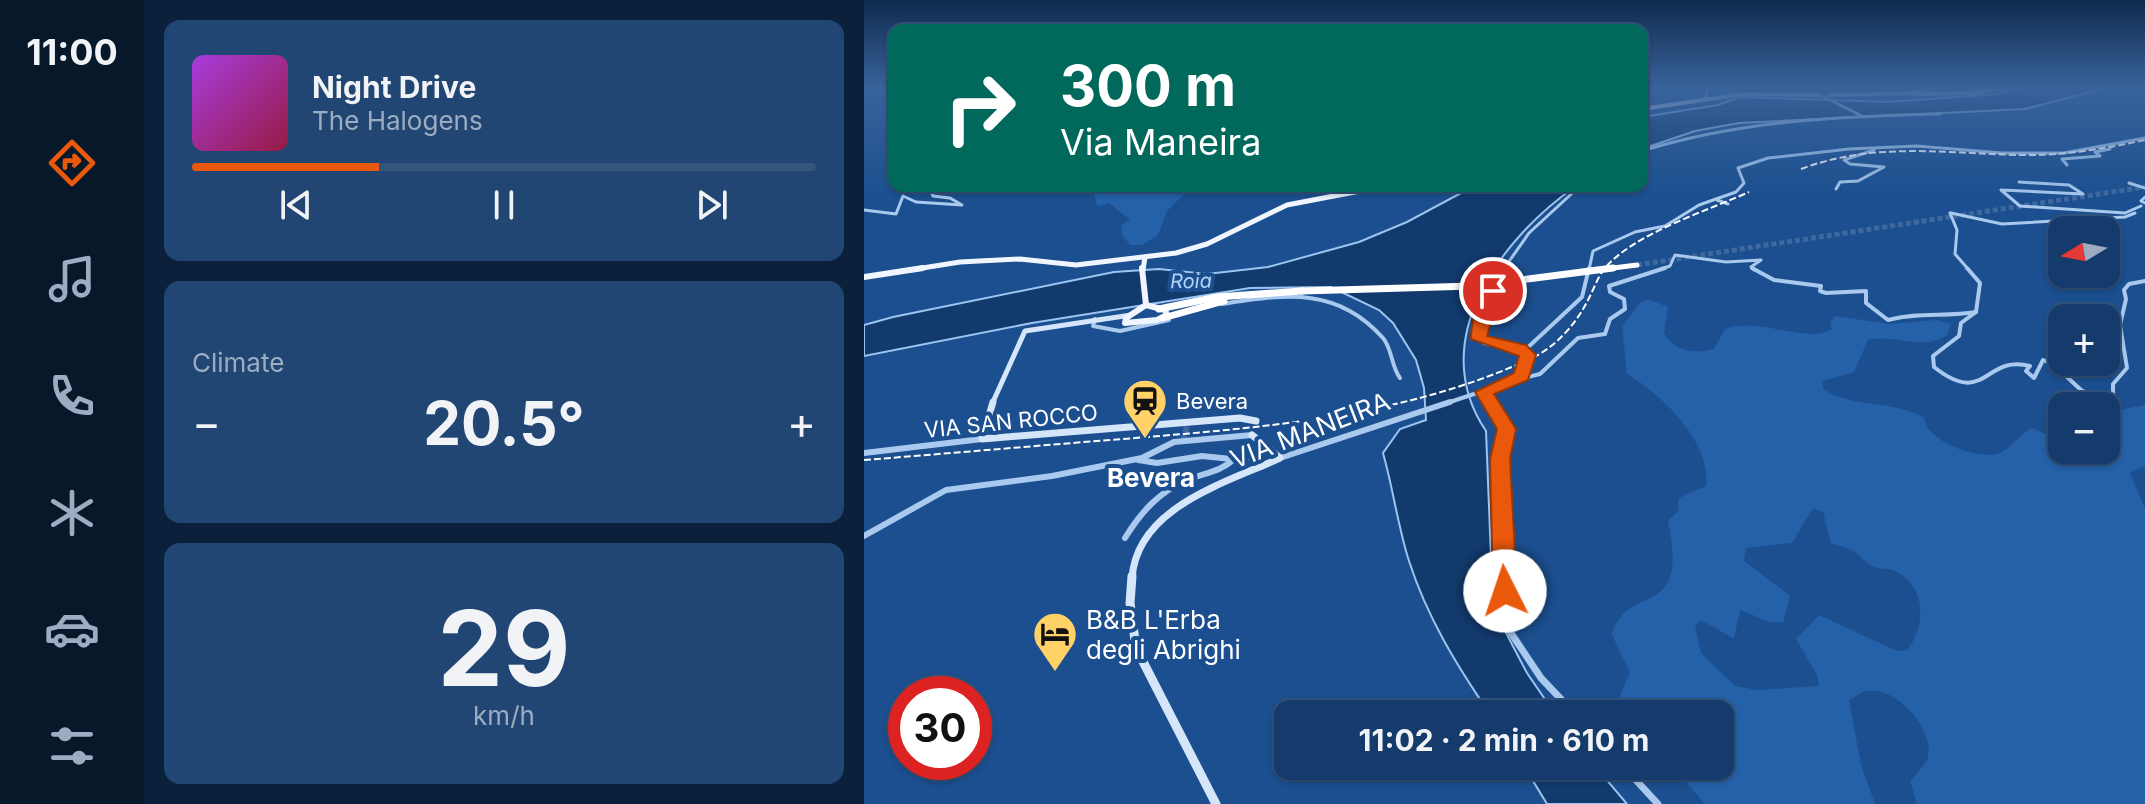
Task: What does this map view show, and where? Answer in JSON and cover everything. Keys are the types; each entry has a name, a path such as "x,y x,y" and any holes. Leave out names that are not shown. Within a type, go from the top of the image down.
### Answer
{"highway":[{"path":"1159,309 1217,297 1268,292 1473,286 1637,265"},
{"path":"1163,318 1268,292"}],"main road":[{"path":"864,277 960,262 1020,259 1076,265 1141,259 1194,248 1287,205 1355,192"},
{"path":"1141,259 1146,305"},
{"path":"1146,305 1167,312 1163,318 1133,325 1124,322 1146,305"},
{"path":"1133,314 1159,309"}],"street":[{"path":"1648,149 1727,129 1780,125"},
{"path":"1525,350 1582,297 1593,251 1635,232 1665,226 1742,188 1744,183 1737,171 1745,165 1768,158 1854,148 1917,146 2002,153 2064,153 2145,138"},
{"path":"2067,165 2062,159 2100,156 2095,152 2108,148 2100,145"},
{"path":"1854,148 1861,152"},
{"path":"1836,189 1840,182 1858,181 1884,167 1844,161 1844,157 1879,150"},
{"path":"2019,182 2069,185 2083,194 2001,190 2020,206 2125,213 2144,202"},
{"path":"2129,183 2145,188"},
{"path":"864,210 896,214 903,196 916,202 962,205 950,198 933,196 931,192"},
{"path":"1525,350 1484,343 1477,335 1479,327 1493,291 1521,243 1551,209 1572,192"},
{"path":"1716,199 1728,204"},
{"path":"2144,202 2125,217 2025,224 1994,224 1950,213 1957,230 1955,254 1980,283 1976,312 1961,323 1959,336 1933,356 1934,367 1949,380 1970,387 2006,365 2023,363 2030,366 2026,371 2034,378 2043,360 2053,364 2073,385 2113,406 2111,383 2114,376 2127,368 2124,343 2118,332 2119,309 2126,299 2124,290 2129,284 2145,281"},
{"name":"VIA MANEIRA","path":"1216,804 1136,648 1131,624 1131,575 1143,539 1176,507 1280,458 1540,374 1578,338 1605,334 1610,319 1625,309 1624,299 1610,292 1609,286 1670,266 1675,255 1726,262 1756,259 1761,260 1751,267 1760,277 1770,280 1821,286 1820,291 1826,293 1866,291 1866,303 1888,320 1907,315 1944,317 1976,312"},
{"path":"1095,318 1093,326 1098,330 1122,330 1249,299 1277,296 1329,299 1385,340 1394,370 1400,378"},
{"path":"982,439 987,415 1025,331 1133,314"},
{"path":"1113,316 1124,322"},
{"path":"1516,380 1526,369 1525,350"},
{"path":"1482,393 1506,429 1500,459 1502,569 1511,633 1541,678 1562,700"},
{"name":"VIA SAN ROCCO","path":"864,453 982,439 1231,419 1256,421"},
{"path":"864,536 946,490 1052,476 1137,459 1174,442 1252,435 1280,458"},
{"path":"1137,459 1157,463 1202,456 1233,460 1249,458 1271,449"},
{"path":"1125,538 1143,508 1186,480 1225,467 1233,460"},
{"path":"1636,780 1658,804"}],"shaded area":[{"path":"1090,192 1186,192 1167,211 1158,235 1142,245 1130,245 1122,235 1121,225 1130,220 1109,203 1097,206 1094,193"},
{"path":"1648,299 1668,307 1664,333 1668,339 1679,348 1692,351 1714,349 1725,329 1738,326 1823,333 1832,329 1830,322 1835,316 1889,324 1936,320 1951,324 1947,335 1928,342 1868,340 1854,372 1823,381 1823,389 1847,399 1912,412 1924,418 1927,426 1943,441 1977,454 2002,452 2032,428 2048,435 2048,464 2120,464 2120,410 2145,405 2145,466 2130,473 2145,509 2145,804 1917,804 1910,781 1927,759 1925,733 1900,702 1877,691 1864,692 1849,700 1861,765 1875,804 1705,804 1686,780 1734,780 1734,700 1618,700 1630,672 1612,635 1630,608 1664,588 1671,575 1673,553 1668,521 1678,511 1679,498 1706,486 1706,469 1693,436 1669,407 1627,374 1622,327 1639,303","holes":["1813,508 1823,512 1831,543 1853,551 1872,566 1896,571 1915,589 1920,620 1907,650 1897,651 1819,615 1796,639 1817,675 1819,686 1758,690 1735,686 1701,653 1695,626 1699,621 1704,622 1734,638 1740,610 1770,622 1783,622 1790,596 1744,561 1746,548 1792,543"]}],"water":[{"path":"1648,125 1731,125 1695,131 1648,147"},
{"name":"Roia","path":"1463,192 1568,192 1521,234 1498,263 1480,295 1468,328 1464,362 1469,397 1486,431 1493,608 1527,673 1545,700 1481,700 1434,621 1416,582 1383,453 1400,429 1426,420 1424,388 1416,360 1393,323 1379,310 1331,287 1250,288 1032,323 864,356 864,325 893,317 1114,272 1159,269 1207,274 1268,267 1359,242 1407,222"},
{"path":"1532,780 1607,780 1627,804 1547,804"}],"tunnel":[{"path":"1637,265 2145,187"},
{"path":"1183,441 1188,422"}],"railway":[{"path":"1801,169 1855,155 1882,152 2050,154 2145,140"},
{"path":"864,460 1286,423 1336,416 1435,394 1539,354 1571,326 1603,271 1618,255 1653,234 1749,192"}],"place":[{"name":"Bevera","path":"1145,440"},
{"name":"B&B L'Erba degli Abrighi","path":"1055,673"}],"district":[{"name":"Bevera","path":"1151,477"}],"route":[{"path":"1493,291 1479,327 1479,339 1484,343 1525,350 1527,355 1526,369 1521,376 1484,392 1487,402 1506,429 1500,459 1505,591"}]}
